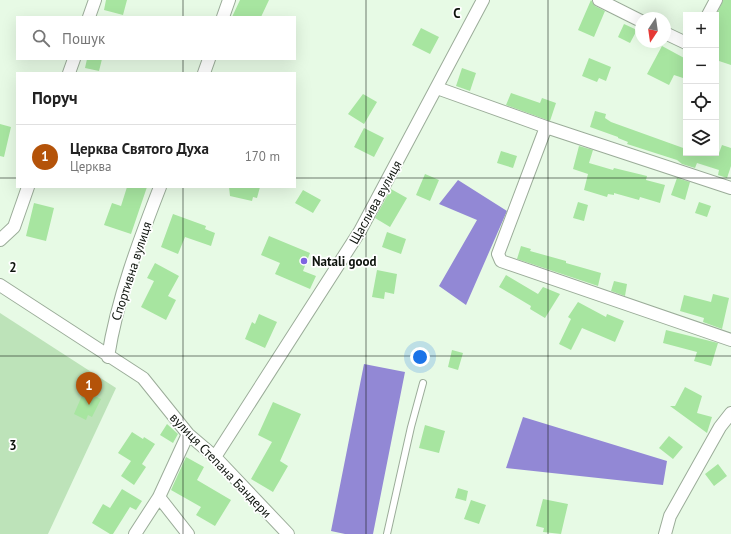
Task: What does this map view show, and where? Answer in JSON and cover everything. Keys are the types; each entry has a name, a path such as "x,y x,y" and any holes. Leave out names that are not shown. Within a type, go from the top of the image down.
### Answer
{"street":[{"path":"89,16 95,0"},
{"path":"223,16 229,0"},
{"name":"Щаслива вулиця","path":"215,457 360,230 483,0"},
{"path":"599,0 635,18"},
{"path":"710,12 716,0"},
{"path":"671,36 683,42"},
{"path":"69,72 74,60"},
{"path":"204,72 209,60"},
{"path":"437,88 546,127 731,188"},
{"path":"546,127 498,254 501,261 731,340"},
{"path":"0,240 14,227 28,188"},
{"name":"Спортивна вулиця","path":"108,357 112,327 147,221 160,188"},
{"name":"вулиця Степана Бандери","path":"0,285 108,357 143,378 188,434 215,457 288,534"},
{"path":"664,534 670,516 720,427 731,413"},
{"path":"135,534 159,498 188,434"},
{"path":"159,498 188,534"}],"lane":[{"path":"388,534 411,427 423,383"}],"green space":[{"path":"0,313 116,388 48,534 0,534"}],"shaded area":[{"path":"458,180 507,211 466,305 439,286 477,220 439,204"},
{"path":"364,364 405,372 373,534 345,534 331,531"},
{"path":"523,417 667,461 663,485 506,468"}],"building":[{"path":"106,0 127,0 123,15 104,10"},
{"path":"240,0 269,0 261,16 232,16"},
{"path":"591,0 595,6 605,11 594,37 578,30"},
{"path":"723,0 731,0 731,65 719,61 719,12 718,12"},
{"path":"624,24 635,29 635,34 630,43 618,37"},
{"path":"421,28 439,37 430,54 412,45"},
{"path":"661,48 666,48 683,57 683,78 674,75 669,85 647,74"},
{"path":"589,58 611,67 606,81 599,78 597,82 582,76"},
{"path":"87,60 102,60 99,71 85,68"},
{"path":"462,68 476,73 470,91 456,86"},
{"path":"511,93 540,103 542,98 556,103 550,121 506,105"},
{"path":"363,94 377,102 364,124 348,114"},
{"path":"595,111 606,114 605,118 611,122 683,148 683,156 719,156 722,145 731,148 731,166 727,178 718,175 719,170 697,163 695,168 682,164 677,160 627,144 628,142 618,137 590,127"},
{"path":"0,124 11,127 4,157 0,156"},
{"path":"364,128 384,138 374,157 354,147"},
{"path":"579,146 593,150 589,163 613,170 614,168 647,176 646,180 665,185 660,203 640,197 639,200 614,193 614,195 608,194 607,197 584,190 588,174 573,169"},
{"path":"501,151 517,156 513,168 497,163"},
{"path":"425,174 439,180 430,201 416,195"},
{"path":"677,178 690,182 685,200 671,195"},
{"path":"127,188 147,188 131,234 104,225 112,203 121,206"},
{"path":"229,188 260,188 257,198 253,197 252,201 230,196"},
{"path":"391,189 407,198 390,227 375,218"},
{"path":"303,190 321,200 313,213 295,203"},
{"path":"578,202 588,205 584,221 573,218"},
{"path":"699,202 711,206 707,217 695,213"},
{"path":"34,203 54,208 46,241 26,236"},
{"path":"173,214 206,226 205,229 215,233 211,246 185,237 178,254 161,247"},
{"path":"387,232 406,239 401,254 382,247"},
{"path":"269,236 310,253 303,271 316,276 310,289 275,274 280,263 261,255"},
{"path":"521,246 531,249 530,251 601,273 598,286 517,259"},
{"path":"155,263 179,276 168,296 176,300 166,320 141,307 154,281 147,278"},
{"path":"377,270 397,274 394,294 385,292 384,299 372,297"},
{"path":"506,275 538,294 543,287 560,294 545,318 530,309 531,306 499,287"},
{"path":"614,281 627,284 625,296 611,291"},
{"path":"713,294 729,298 722,329 703,322 704,318 680,311 684,295 711,302"},
{"path":"578,302 606,317 607,314 624,321 615,342 582,328 571,350 559,344 571,319 568,317"},
{"path":"259,314 277,322 265,348 245,339 252,322 255,324"},
{"path":"666,330 718,343 711,366 694,361 697,352 663,343"},
{"path":"452,350 463,353 458,370 448,367"},
{"path":"685,387 702,396 697,413 712,417 707,433 670,406 675,406"},
{"path":"84,391 101,399 92,417 88,415 86,420 74,414"},
{"path":"273,402 301,414 280,461 288,466 273,492 251,479 272,442 258,435"},
{"path":"167,424 178,434 173,443 160,435"},
{"path":"425,425 445,431 439,453 419,448"},
{"path":"132,432 155,444 142,464 146,467 134,485 121,476 131,461 118,453"},
{"path":"669,436 683,447 673,459 659,448"},
{"path":"186,457 204,467 197,480 231,500 215,526 196,515 201,507 171,490"},
{"path":"718,464 727,476 714,486 705,474"},
{"path":"458,488 468,491 466,501 455,498"},
{"path":"122,489 142,501 136,510 130,507 113,534 110,534 92,523 103,504 110,508"},
{"path":"543,499 568,504 561,534 543,532 544,528 536,526"},
{"path":"471,500 486,505 479,524 464,519"}],"place":[{"name":"Natali good","path":"304,261"},
{"name":"Церква Святого Духа","path":"89,405"}]}
